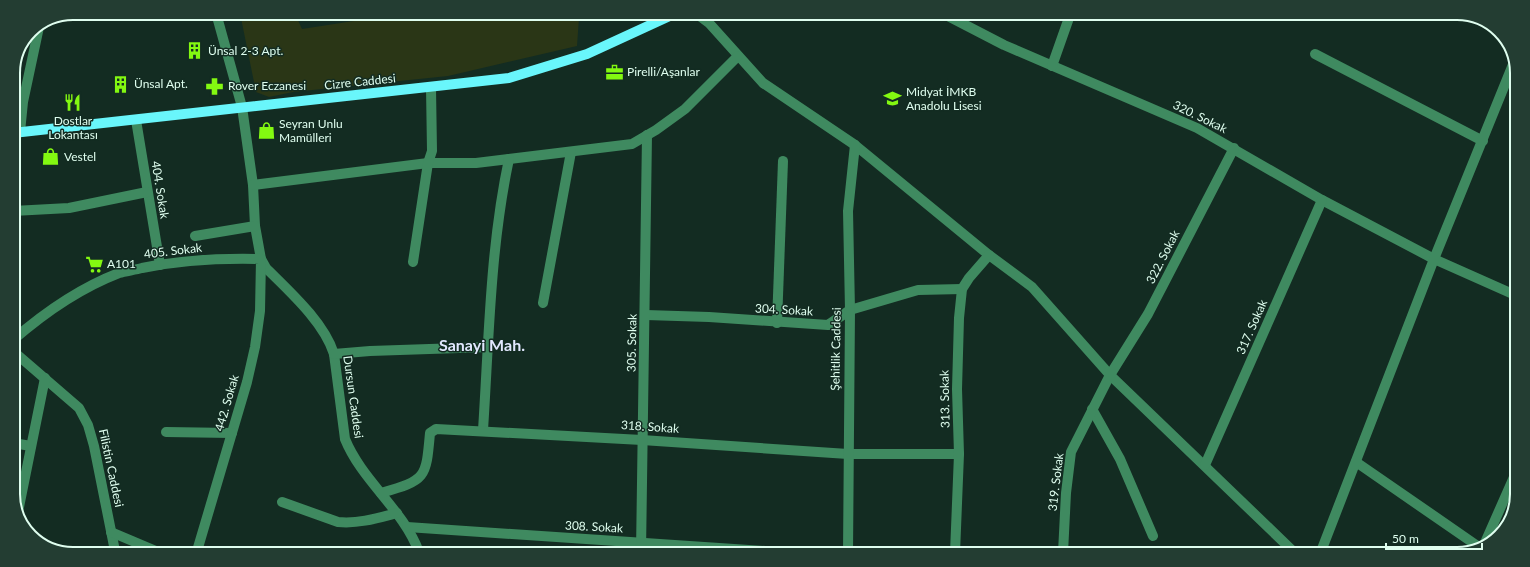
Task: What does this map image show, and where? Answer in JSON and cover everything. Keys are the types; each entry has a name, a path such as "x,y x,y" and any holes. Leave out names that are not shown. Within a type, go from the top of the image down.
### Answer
{"main road":[{"name":"Cizre Caddesi","path":"20,132 431,88 516,76 587,54 661,20"}],"street":[{"name":"Dursun Caddesi","path":"218,20 242,107 253,185 255,226 261,259 266,268 322,328 334,354 345,439 352,452 407,527 416,547"},
{"path":"705,20 763,82 855,145 989,255 1032,287 1110,375 1289,547"},
{"name":"320. Sokak","path":"956,20 1004,45 1197,128 1322,200 1434,259 1510,293"},
{"path":"1052,66 1068,20"},
{"path":"20,117 38,33"},
{"path":"1315,54 1483,141"},
{"path":"253,185 428,163 476,163 632,144 685,109 738,56"},
{"path":"1323,547 1434,259 1510,72"},
{"path":"413,262 428,163 432,151 431,88"},
{"name":"404. Sokak","path":"136,120 160,264"},
{"name":"305. Sokak","path":"641,547 642,440 646,315 644,255 647,135"},
{"name":"Şehitlik Caddesi","path":"848,547 850,310 848,211 855,145"},
{"name":"322. Sokak","path":"1110,375 1148,314 1234,148"},
{"path":"543,303 571,152"},
{"path":"483,430 489,347 490,297 496,232 509,159"},
{"path":"777,323 783,161"},
{"path":"20,211 69,208 147,192"},
{"name":"317. Sokak","path":"1205,465 1322,200"},
{"path":"195,236 255,226"},
{"name":"313. Sokak","path":"955,547 959,454 957,389 959,318 962,289 969,278 989,255"},
{"name":"405. Sokak","path":"20,334 40,317 90,287 120,273 160,264 195,261 261,259"},
{"name":"442. Sokak","path":"198,547 232,433 255,347 260,311 261,259"},
{"name":"304. Sokak","path":"646,315 709,317 777,323 828,325 850,310 918,290 962,289"},
{"path":"334,354 370,351 489,347"},
{"name":"Filistin Caddesi","path":"20,357 79,408 88,426 94,446 114,547"},
{"name":"319. Sokak","path":"1063,547 1066,493 1071,452 1110,375"},
{"path":"20,500 46,378"},
{"path":"1092,409 1120,458 1153,536"},
{"name":"318. Sokak","path":"381,493 413,482 423,474 427,463 430,433 432,430 483,430 848,454 959,454"},
{"path":"166,432 232,433"},
{"path":"20,444 31,446"},
{"path":"1356,462 1474,544"},
{"path":"1487,537 1510,486"},
{"path":"282,502 338,522 348,523 366,521 397,513"},
{"name":"308. Sokak","path":"407,527 539,537 641,547"},
{"path":"111,532 147,547"}],"green space":[{"path":"241,20 298,20 302,29 360,20 579,20 577,46 448,76 293,92 269,97 256,92"}],"place":[{"name":"Ünsal 2-3 Apt.","path":"195,51"},
{"name":"Pirelli/Aşanlar","path":"614,72"},
{"name":"Ünsal Apt.","path":"121,84"},
{"name":"Rover Eczanesi","path":"215,86"},
{"name":"Midyat İMKB Anadolu Lisesi","path":"893,99"},
{"name":"Dostlar Lokantası","path":"73,102"},
{"name":"Seyran Unlu Mamülleri","path":"266,131"},
{"name":"Vestel","path":"51,157"},
{"name":"A101","path":"94,264"}],"district":[{"name":"Sanayi Mah.","path":"482,345"}]}
